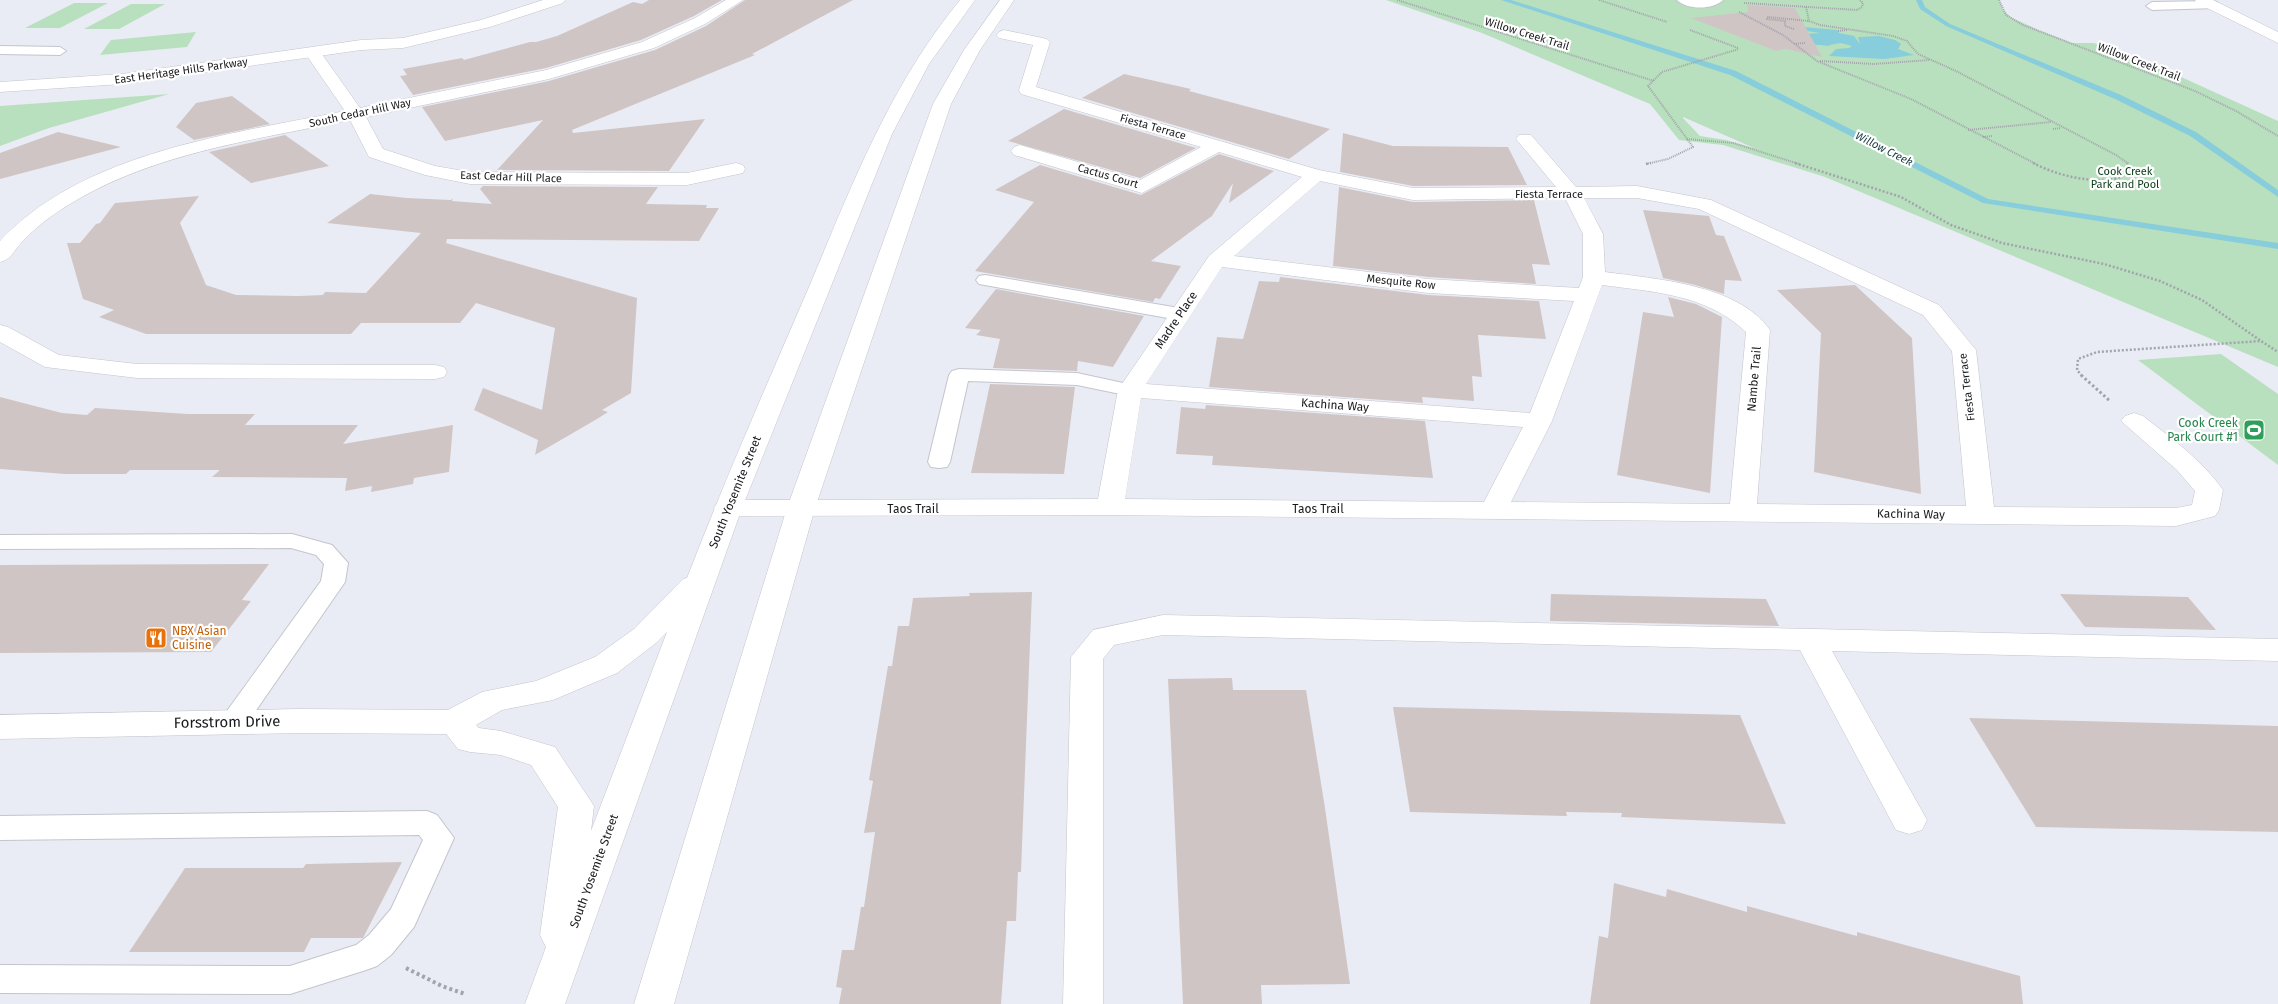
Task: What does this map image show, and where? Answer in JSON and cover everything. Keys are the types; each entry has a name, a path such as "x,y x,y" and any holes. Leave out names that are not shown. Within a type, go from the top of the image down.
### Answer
{"street":[{"name":"East Heritage Hills Parkway","path":"362,45 383,34 436,21 508,5 526,5 558,0"},
{"name":"South Cedar Hill Way","path":"0,256 28,223 81,191 121,172 203,146 549,74 648,45 700,21 736,0"},
{"name":"South Yosemite Street","path":"549,994 728,508 883,134 912,77 943,29 968,0"},
{"path":"654,1004 801,508 942,104 966,58 983,31 1007,0"},
{"path":"2207,2 2278,38"},
{"name":"East Heritage Hills Parkway","path":"0,87 122,80 362,45 403,43 485,24 526,5"},
{"path":"459,17 485,24"},
{"name":"Fiesta Terrace","path":"1004,35 1042,42 1027,90 1316,175 1413,194 1637,192 1704,204 1931,310 1964,350 1980,515"},
{"name":"East Cedar Hill Place","path":"313,53 356,114 376,153 432,172 470,178 687,179 736,169"},
{"path":"1493,510 1539,421 1591,286 1593,234 1572,194 1525,139"},
{"name":"Cactus Court","path":"1020,151 1142,187 1217,146"},
{"name":"Madre Place","path":"1110,507 1130,390 1216,260 1316,175"},
{"name":"Mesquite Row","path":"1216,260 1428,286 1591,286"},
{"name":"Nambe Trail","path":"1591,286 1689,291 1738,312 1758,330 1743,513"},
{"path":"0,332 53,362 137,371 435,372"},
{"name":"Kachina Way","path":"1130,390 1539,421"},
{"name":"Kachina Way","path":"1493,510 2176,517 2205,510 2209,490 2186,464 2134,421"},
{"name":"Taos Trail","path":"728,508 1110,507 1493,510"},
{"path":"549,994 576,806 543,756 502,743 470,740 454,722 494,700 542,692 606,665 645,636 701,578"},
{"path":"1083,1004 1087,657 1104,637 1163,625 2278,650"},
{"path":"1810,639 1909,820"},
{"name":"Forsstrom Drive","path":"0,727 233,722 454,722"}],"lane":[{"path":"1683,0 1701,4 1717,0"},
{"path":"2152,6 2207,2"},
{"path":"0,50 60,51"},
{"path":"985,280 1179,314"},
{"path":"939,462 959,374 1078,379 1130,390"},
{"path":"0,542 292,541 324,550 336,563 333,582 233,722"},
{"path":"0,828 427,823 439,838 403,918 380,945 366,956 290,980 0,979"}],"path":[{"name":"Willow Creek Trail","path":"1397,0 1458,21 1654,81"},
{"path":"1740,4 1747,2 1856,10 1862,7 1863,3 1859,0"},
{"name":"Willow Creek Trail","path":"2000,0 2006,14 2023,25 2196,92 2236,111 2278,136"},
{"path":"1806,7 1809,21"},
{"path":"1737,11 1783,34 1816,61 1911,99 2050,172 2097,180 2116,179 2132,171 2130,164 2116,155 1918,54 1907,42 1893,36 1848,30 1809,21 1768,17 1768,19 1785,21 1785,26 1794,29"},
{"path":"1838,31 1848,30"},
{"path":"1794,44 1805,43"},
{"path":"1639,166 1668,159 1693,147 1648,86 1662,72 1739,49"},
{"path":"1884,59 1890,64"},
{"path":"1816,61 1890,64 1929,59"},
{"path":"1967,130 2052,122"},
{"path":"2053,129 2062,128"},
{"path":"1983,137 1992,136"},
{"path":"1687,139 1733,143 1901,197 1951,225 2002,243 2104,264 2160,281 2202,300 2278,352"},
{"path":"2134,421 2086,380 2077,370 2078,359 2097,352 2261,341"},
{"path":"372,952 442,986 465,994"}],"green space":[{"name":"Cook Creek Park and Pool","path":"1386,0 1999,0 2003,10 2012,18 2041,31 2072,43 2094,43 2168,71 2278,121 2278,367 1825,177 1723,145 1679,140 1650,104 1482,33","holes":["1683,117 1754,148 1726,140 1700,136"]},
{"path":"74,3 108,3 60,28 25,28"},
{"path":"131,4 165,4 119,29 84,29"},
{"path":"196,32 187,47 100,55 111,40"},
{"path":"169,94 49,128 0,146 0,106"},
{"name":"Cook Creek Park Court #1","path":"2221,354 2278,394 2278,465 2138,360"}],"water":[{"path":"1804,27 1837,30 1839,33 1854,36 1860,44 1858,37 1879,36 1895,40 1901,44 1898,49 1914,55 1884,59 1829,56 1836,49 1852,46 1841,43 1830,46 1808,44 1789,35 1820,33 1807,31"}],"building":[{"path":"649,0 722,0 694,16 641,40 546,68 413,95 400,76 407,75 403,69 462,58 464,60 557,36 633,2 642,4"},
{"path":"745,0 853,0 752,54 755,55 572,130 573,133 705,119 669,171 497,170 543,120 445,141 422,107 549,81 655,50 706,26"},
{"path":"1747,5 1795,8 1822,57 1786,49 1776,51 1691,18 1748,12"},
{"path":"1124,74 1191,89 1189,91 1330,129 1289,159 1082,98"},
{"path":"232,96 270,124 194,140 176,127 196,103"},
{"path":"1064,109 1196,148 1140,178 1008,141"},
{"path":"58,132 121,147 0,179 0,153"},
{"path":"1343,133 1393,146 1508,147 1527,185 1413,186 1340,172"},
{"path":"285,135 329,166 251,183 209,152"},
{"path":"1219,154 1274,171 1229,203 1233,183 1212,216 1151,261 1181,266 1160,299 1155,298 1153,302 975,271 1034,202 995,190 1040,165 1141,195"},
{"path":"483,186 658,187 646,204 707,205 706,208 719,208 699,241 447,239 446,243 637,298 631,393 602,410 608,412 535,455 538,440 474,410 483,388 542,410 555,328 476,303 460,323 361,323 351,334 146,334 99,317 114,310 83,299 67,243 80,243 96,224 100,223 115,203 199,196 180,223 206,285 236,295 299,296 323,295 325,292 366,293 421,233 327,223 370,194 407,198 451,200 453,198 452,201 492,204 480,189"},
{"path":"1339,187 1413,202 1534,200 1550,265 1532,264 1536,284 1428,277 1333,266"},
{"path":"1643,210 1709,216 1716,235 1724,236 1742,281 1725,280 1724,294 1663,278"},
{"path":"1280,277 1428,295 1539,301 1546,339 1478,335 1482,377 1472,376 1474,401 1422,397 1423,403 1209,387 1217,337 1243,339 1259,281 1279,282"},
{"path":"1855,285 1912,338 1921,494 1814,472 1821,333 1777,290"},
{"path":"996,289 1144,316 1113,367 1078,361 1077,371 993,368 1000,339 976,335 981,330 965,328"},
{"path":"1668,297 1696,304 1722,317 1710,493 1617,475 1643,312 1674,317"},
{"path":"990,384 1075,387 1064,474 971,473"},
{"path":"0,397 62,413 87,415 95,408 188,414 255,414 245,425 358,425 343,444 453,425 449,472 414,478 413,484 371,492 372,486 345,491 347,478 212,477 220,470 130,470 126,474 65,474 0,469"},
{"path":"1206,405 1425,421 1433,478 1212,465 1213,456 1176,454 1181,407 1205,409"},
{"path":"269,564 242,600 251,601 211,652 0,653 0,565"},
{"path":"1032,592 1021,872 1018,872 1016,921 1007,921 1001,1004 839,1004 842,988 836,987 842,950 854,950 861,907 864,907 875,832 864,833 873,781 869,780 888,666 892,666 898,626 909,626 913,598 970,596 969,593"},
{"path":"1551,594 1766,599 1779,626 1550,621"},
{"path":"2060,594 2188,597 2216,630 2085,627"},
{"path":"1232,678 1233,690 1306,690 1350,984 1261,985 1262,1004 1183,1004 1168,679"},
{"path":"1393,707 1740,715 1786,824 1621,817 1622,813 1566,812 1567,816 1410,812"},
{"path":"1969,718 2278,726 2278,832 2036,827"},
{"path":"402,862 363,938 311,938 304,952 129,952 185,868 303,868 306,864"},
{"path":"1614,883 1666,897 1667,889 1747,912 1747,906 1857,936 1857,932 2020,976 2023,1004 1590,1004 1599,936 1608,938"}],"waterway":[{"name":"Willow Creek","path":"1504,0 1733,73 1986,201 2278,246"},
{"path":"1919,0 1922,8 1948,25 2118,97 2193,134 2278,194"}],"place":[{"name":"Cook Creek Park Court #1","path":"2254,430"},
{"name":"NBX Asian Cuisine","path":"156,638"}]}
